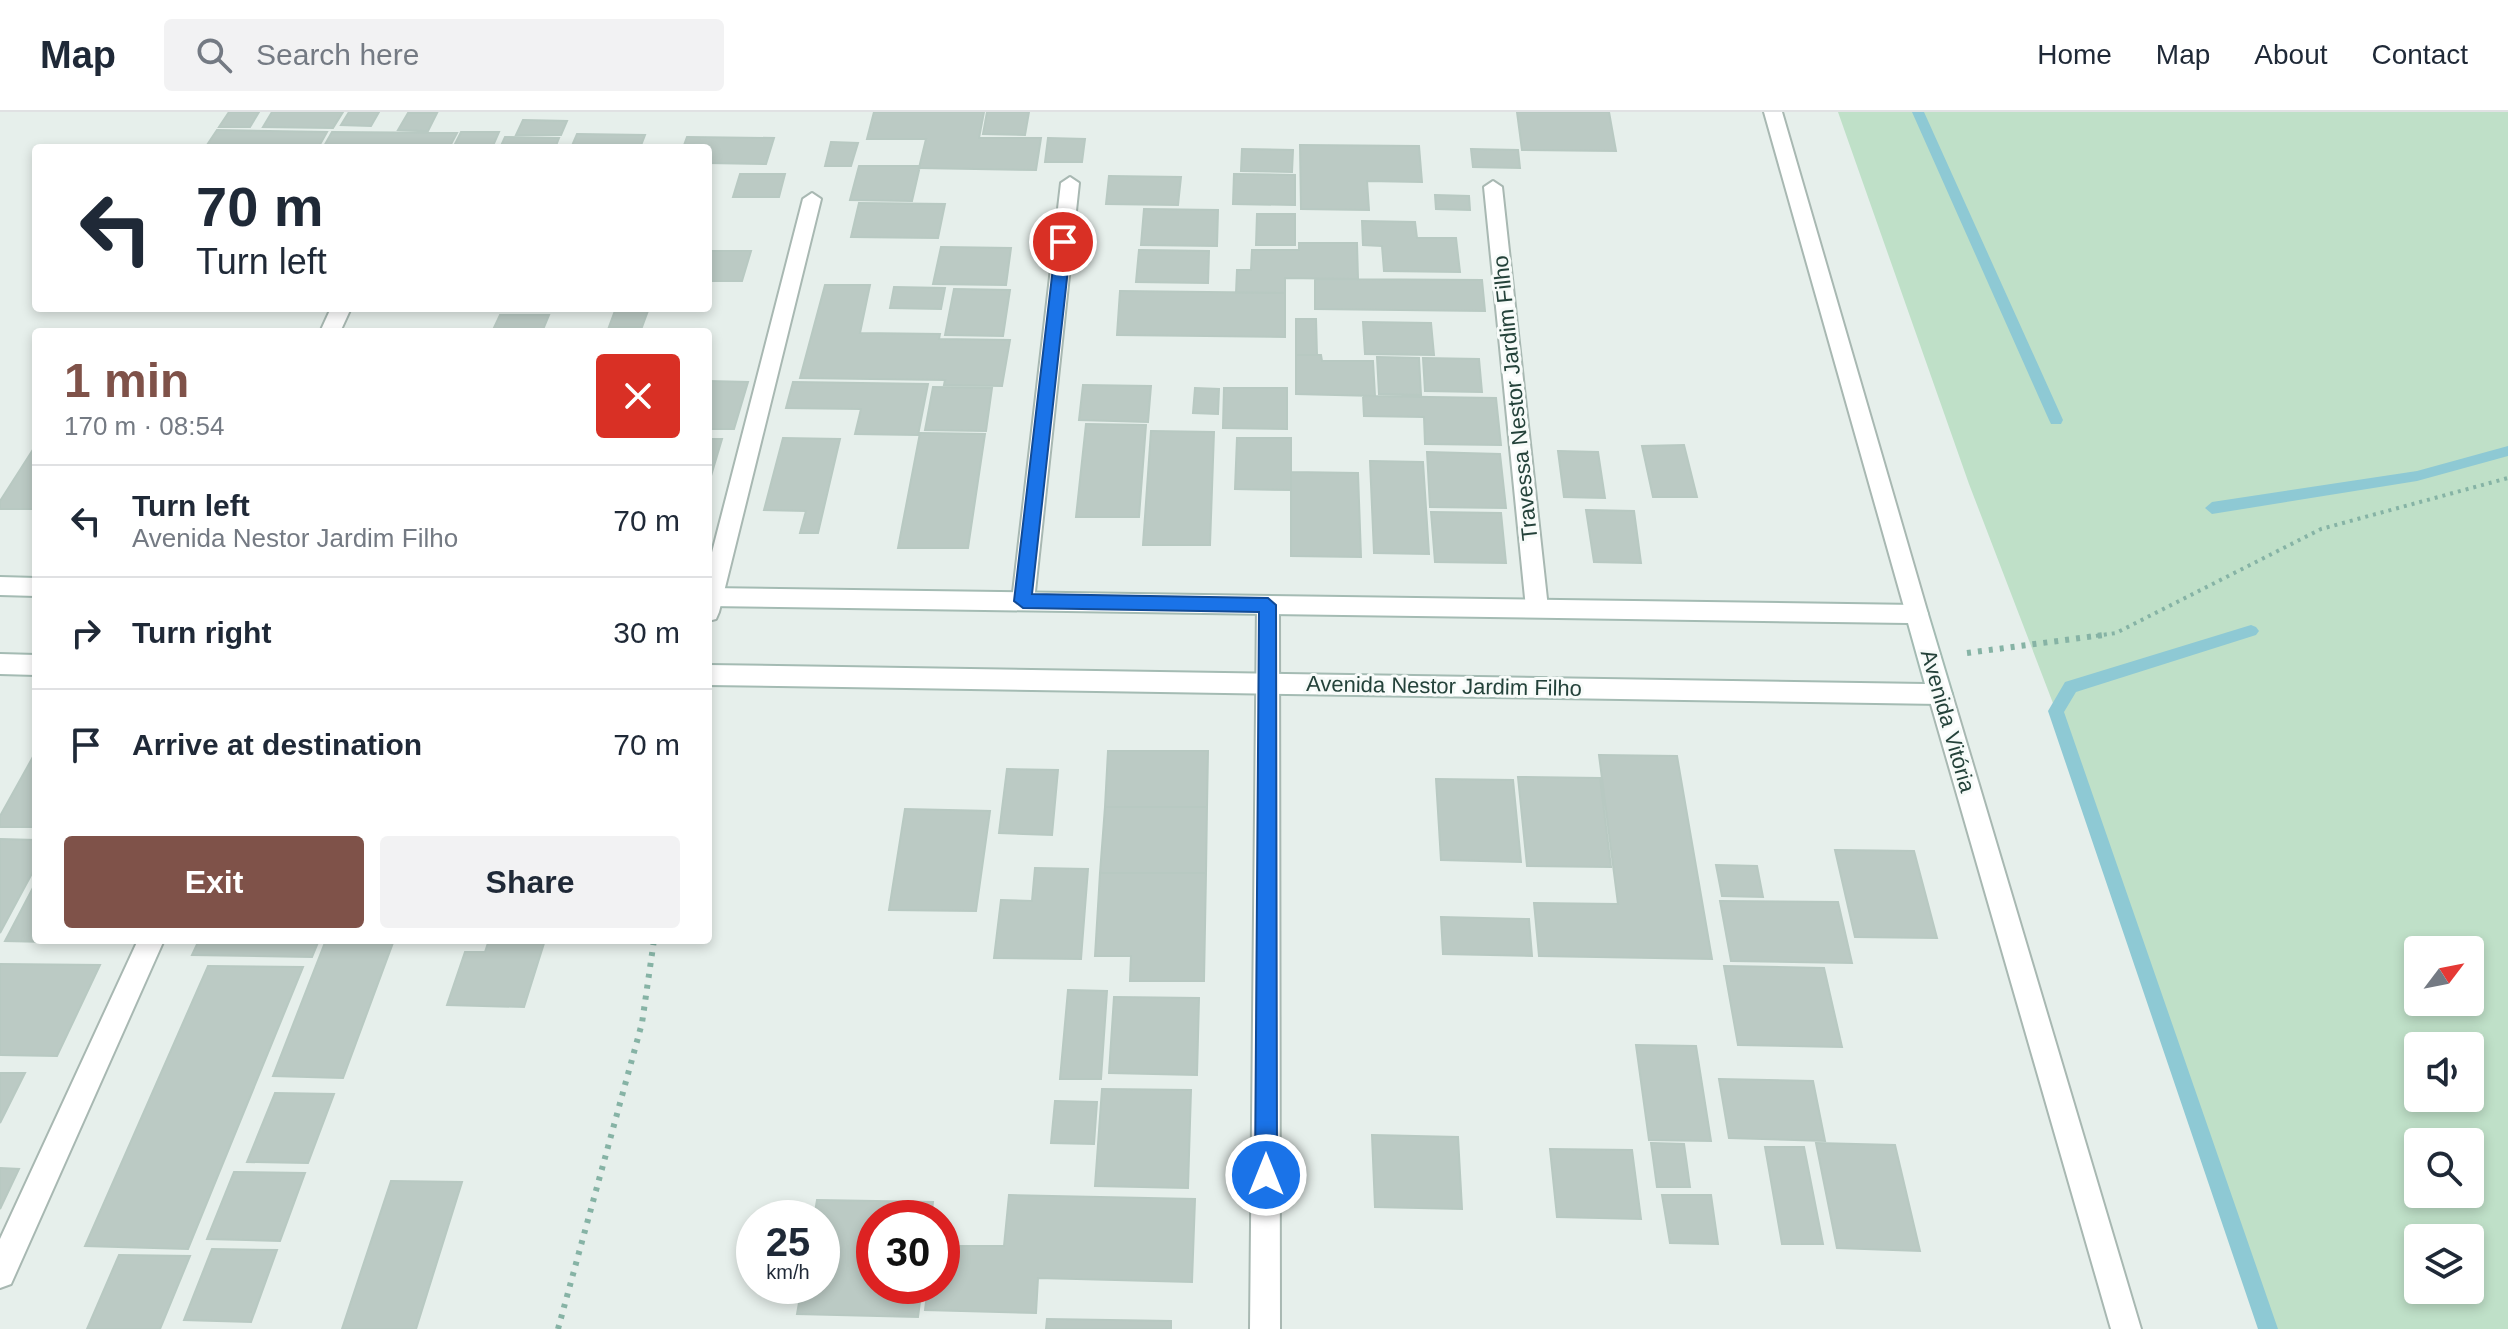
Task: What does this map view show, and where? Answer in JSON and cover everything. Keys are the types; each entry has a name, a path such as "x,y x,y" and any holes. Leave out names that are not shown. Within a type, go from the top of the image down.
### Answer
{"street":[{"name":"Avenida Vitória","path":"1773,112 2126,1329"},
{"path":"1023,601 1070,183"},
{"name":"Travessa Nestor Jardim Filho","path":"1493,187 1537,608"},
{"path":"712,590 812,199"},
{"path":"0,586 32,587"},
{"path":"712,602 1023,601 1917,614"},
{"path":"1265,1329 1268,605"},
{"path":"0,664 32,665"},
{"name":"Avenida Nestor Jardim Filho","path":"712,675 1940,694"},
{"path":"0,1273 149,944"}],"path":[{"path":"1930,657 2116,633 2321,529 2508,478"},
{"path":"558,1329 642,1023 653,944"}],"green space":[{"path":"1838,112 2508,112 2508,1329 2268,1329 2056,711 1969,484"}],"building":[{"path":"229,112 259,112 250,127 219,127"},
{"path":"272,112 343,112 333,128 263,127"},
{"path":"349,112 379,112 371,126 341,125"},
{"path":"874,112 984,112 979,138 1041,138 1036,170 919,168 926,139 867,139"},
{"path":"987,112 1029,112 1025,135 983,134"},
{"path":"1517,112 1609,112 1616,151 1522,150"},
{"path":"408,113 437,113 428,131 398,130"},
{"path":"523,120 567,121 561,135 516,135"},
{"path":"217,130 327,132 320,144 208,144"},
{"path":"332,132 457,133 451,144 325,144"},
{"path":"461,132 499,132 494,144 455,144"},
{"path":"577,134 645,135 642,144 573,144"},
{"path":"505,137 559,138 557,144 502,144"},
{"path":"687,137 774,138 766,164 712,163 712,144 684,144"},
{"path":"1048,138 1085,139 1082,162 1045,162"},
{"path":"831,142 858,143 851,166 825,166"},
{"path":"1300,145 1419,146 1422,182 1367,181 1369,210 1301,209"},
{"path":"1242,149 1293,150 1292,172 1241,171"},
{"path":"1471,149 1518,150 1520,168 1473,167"},
{"path":"859,166 920,166 912,201 850,200"},
{"path":"740,174 785,174 779,197 733,197"},
{"path":"1234,174 1295,175 1295,205 1233,204"},
{"path":"1109,176 1181,177 1178,205 1106,204"},
{"path":"1435,195 1469,196 1470,210 1436,209"},
{"path":"859,203 945,204 938,238 851,237"},
{"path":"1144,209 1218,210 1217,246 1141,245"},
{"path":"1257,214 1295,214 1295,245 1256,245"},
{"path":"1362,221 1415,222 1417,238 1456,238 1460,272 1384,271 1382,246 1363,245"},
{"path":"1299,243 1357,243 1358,279 1285,278 1285,293 1236,293 1237,270 1251,270 1252,250 1299,250"},
{"path":"941,247 1011,248 1006,285 933,284"},
{"path":"1139,250 1209,251 1208,283 1136,282"},
{"path":"712,251 751,251 742,281 712,281"},
{"path":"1315,279 1482,280 1485,311 1315,309"},
{"path":"825,285 870,285 860,333 940,334 939,339 1010,340 1002,386 944,385 945,380 800,378"},
{"path":"894,287 945,288 941,309 890,308"},
{"path":"954,289 1010,290 1003,336 945,335"},
{"path":"1120,291 1285,293 1285,337 1117,335"},
{"path":"615,312 648,312 642,327 609,327"},
{"path":"500,315 549,315 544,328 494,328"},
{"path":"1296,319 1316,319 1317,355 1296,355"},
{"path":"1363,322 1431,323 1434,355 1365,354"},
{"path":"1296,355 1321,355 1322,361 1373,361 1375,396 1296,394"},
{"path":"1377,357 1419,358 1421,395 1379,394"},
{"path":"1423,358 1479,359 1482,392 1425,391"},
{"path":"712,381 748,382 734,429 712,429"},
{"path":"793,382 928,384 918,435 855,434 861,409 786,408"},
{"path":"1083,385 1151,386 1148,422 1079,420"},
{"path":"933,387 992,388 986,431 925,430"},
{"path":"1195,388 1219,389 1218,414 1193,413"},
{"path":"1224,388 1287,388 1287,429 1223,428"},
{"path":"1363,396 1496,398 1501,445 1425,444 1424,417 1364,416"},
{"path":"1086,424 1146,425 1139,517 1076,517"},
{"path":"1151,431 1214,432 1210,545 1143,545"},
{"path":"920,433 985,434 968,548 898,548"},
{"path":"783,438 840,439 818,533 800,533 806,511 764,510"},
{"path":"1237,438 1291,438 1291,490 1235,489"},
{"path":"712,439 722,439 712,473"},
{"path":"1684,445 1697,497 1653,497 1642,446"},
{"path":"32,451 32,509 0,509 0,501"},
{"path":"1558,451 1598,452 1605,498 1564,497"},
{"path":"1427,452 1500,454 1506,508 1430,507"},
{"path":"1370,461 1423,462 1429,554 1374,553"},
{"path":"1291,472 1358,473 1361,557 1291,556"},
{"path":"1586,510 1634,511 1641,563 1594,562"},
{"path":"1431,512 1501,513 1506,563 1435,562"},
{"path":"1108,751 1208,751 1207,807 1105,807"},
{"path":"1599,755 1677,756 1712,959 1539,956 1534,903 1618,904"},
{"path":"32,759 32,827 0,827 0,816"},
{"path":"1007,769 1058,770 1052,835 999,833"},
{"path":"1518,777 1600,778 1611,867 1527,866"},
{"path":"1436,779 1513,780 1521,862 1441,860"},
{"path":"1105,807 1207,807 1206,873 1100,873"},
{"path":"905,809 990,811 976,911 889,910"},
{"path":"0,839 32,840 32,873 0,933"},
{"path":"1835,850 1914,851 1937,938 1855,937"},
{"path":"1716,865 1757,866 1763,897 1722,896"},
{"path":"1035,868 1088,869 1081,959 994,958 1001,900 1032,901"},
{"path":"1100,873 1206,873 1204,981 1130,981 1131,956 1095,956"},
{"path":"32,890 32,942 5,941"},
{"path":"1720,901 1838,902 1852,963 1731,961"},
{"path":"1441,917 1529,919 1532,956 1443,954"},
{"path":"197,944 317,944 312,957 192,955"},
{"path":"324,944 393,944 343,1078 273,1076"},
{"path":"488,944 544,944 524,1007 447,1005 465,952 485,952"},
{"path":"0,964 100,965 57,1056 0,1055"},
{"path":"208,966 303,967 188,1249 85,1246"},
{"path":"1724,966 1824,968 1842,1047 1738,1045"},
{"path":"1068,990 1107,991 1101,1079 1060,1079"},
{"path":"1114,997 1199,998 1197,1075 1109,1073"},
{"path":"1636,1045 1696,1046 1711,1141 1649,1140"},
{"path":"0,1073 25,1073 0,1123"},
{"path":"1719,1079 1813,1081 1825,1141 1729,1138"},
{"path":"1102,1089 1191,1090 1188,1188 1095,1186"},
{"path":"275,1093 334,1094 308,1163 247,1162"},
{"path":"1055,1101 1097,1102 1094,1144 1051,1143"},
{"path":"1372,1135 1458,1137 1462,1209 1375,1207"},
{"path":"1651,1143 1684,1144 1690,1187 1657,1187"},
{"path":"1816,1143 1895,1145 1920,1251 1837,1248"},
{"path":"1765,1147 1804,1147 1823,1244 1782,1244"},
{"path":"1550,1149 1632,1150 1641,1219 1557,1217"},
{"path":"0,1168 19,1169 0,1209"},
{"path":"234,1172 305,1173 280,1241 207,1239"},
{"path":"391,1181 462,1182 416,1329 342,1329"},
{"path":"1009,1195 1195,1199 1192,1282 1038,1278 1036,1313 925,1310 926,1304 960,1304 960,1246 1004,1246"},
{"path":"1662,1195 1711,1195 1718,1244 1670,1243"},
{"path":"840,1200 856,1201 856,1304 920,1304 918,1317 797,1314 799,1304 840,1304"},
{"path":"212,1249 277,1250 251,1322 184,1320"},
{"path":"119,1255 190,1256 160,1329 87,1329"},
{"path":"1047,1319 1171,1321 1171,1329 1046,1329"}],"waterway":[{"path":"1918,112 2056,420"},
{"path":"2212,508 2417,476 2508,451"},
{"path":"2251,631 2071,687 2056,711 2268,1329"}],"route":[{"path":"1063,242 1023,601 1268,605 1266,1175"}]}
